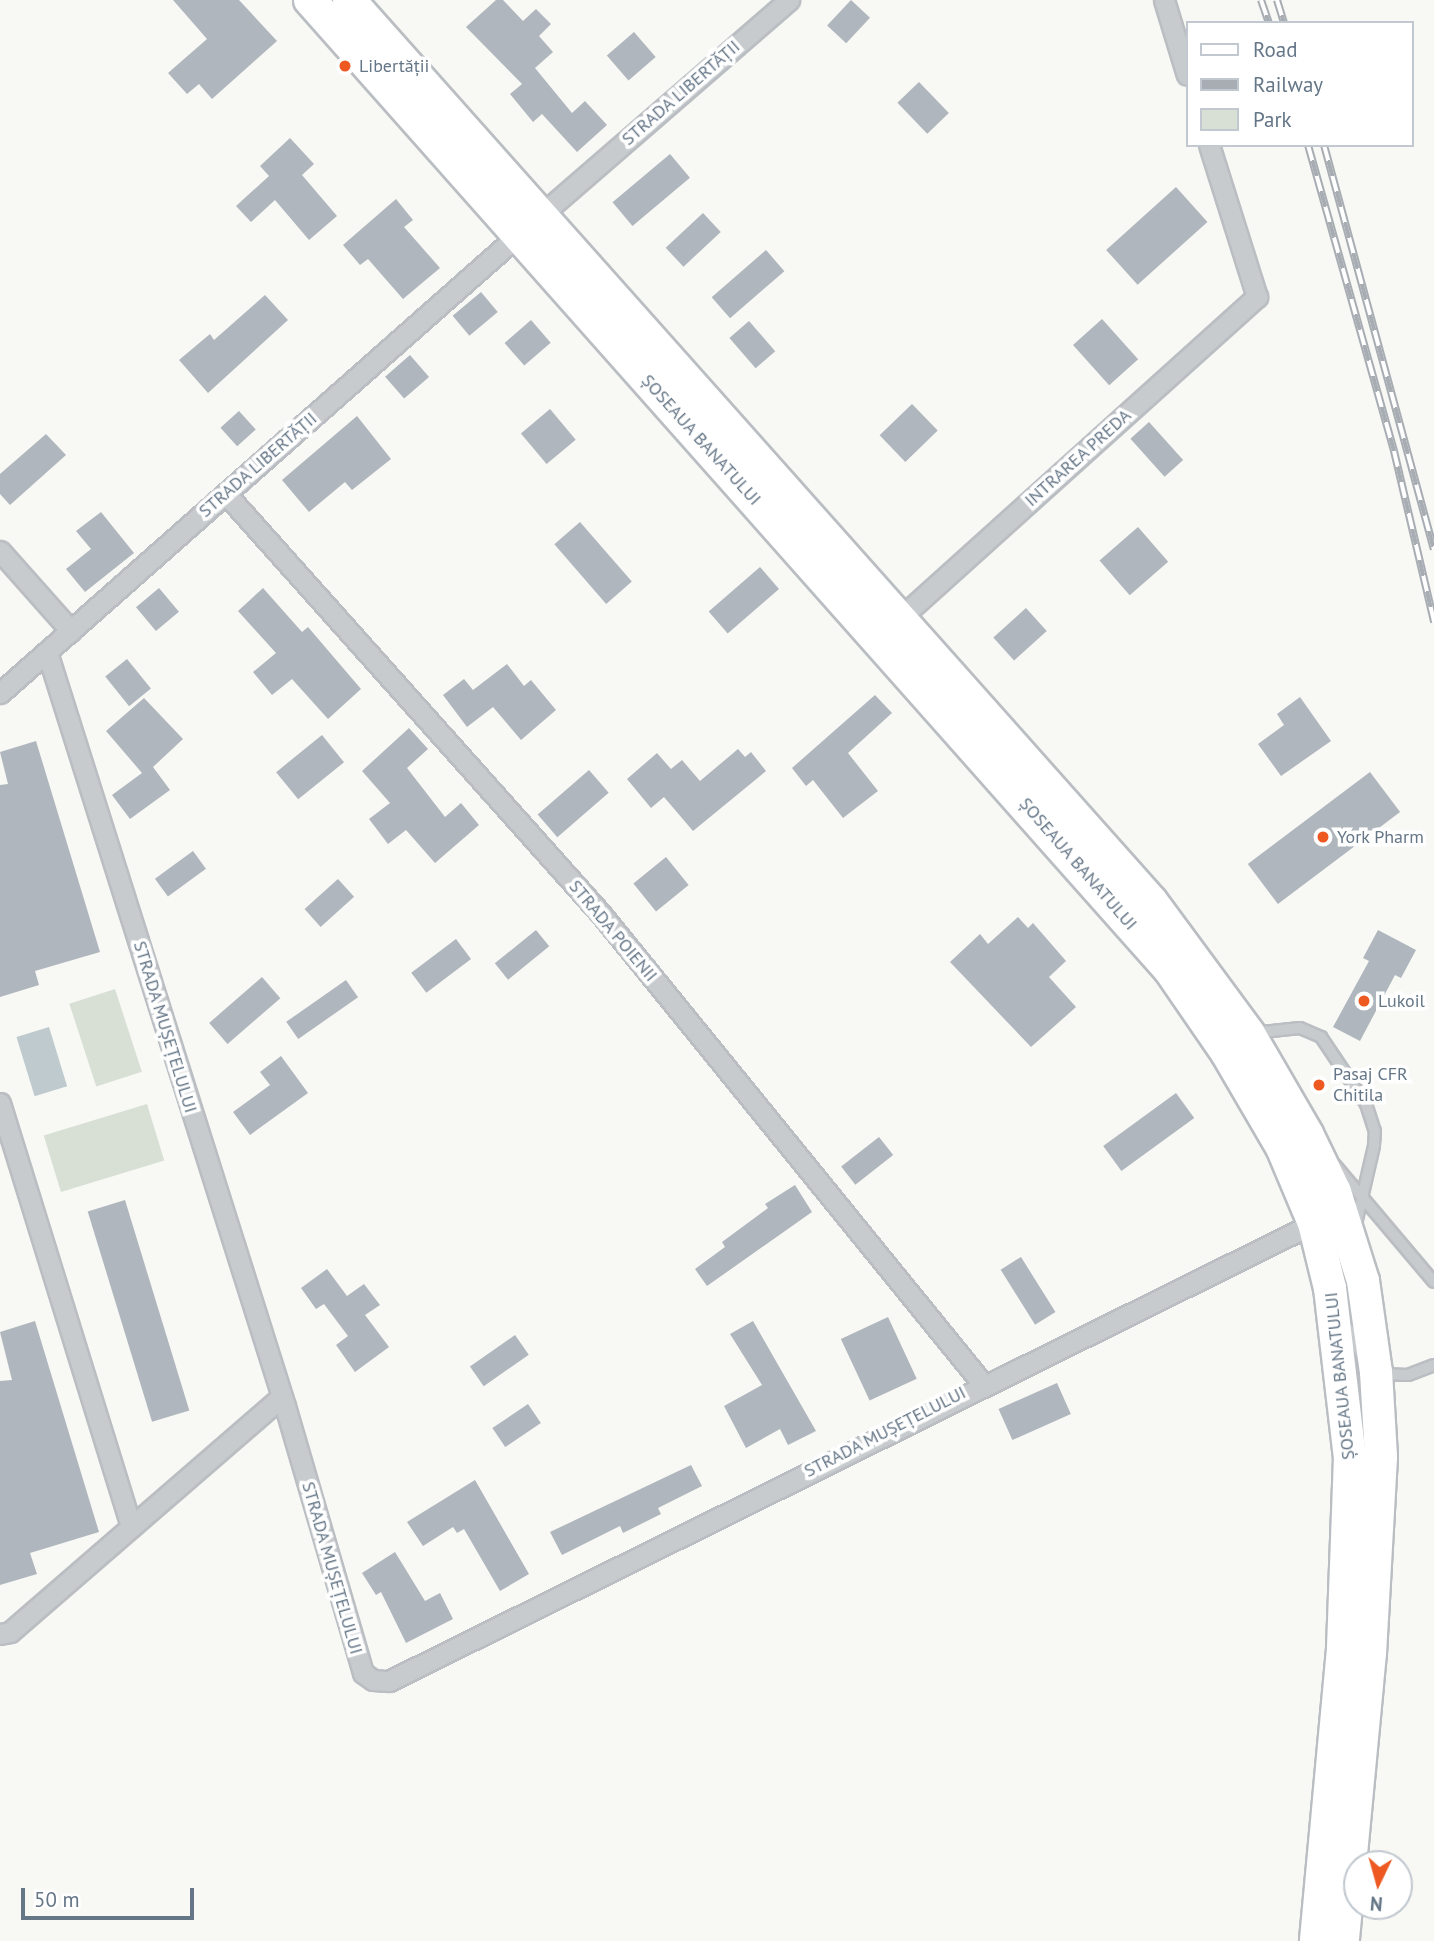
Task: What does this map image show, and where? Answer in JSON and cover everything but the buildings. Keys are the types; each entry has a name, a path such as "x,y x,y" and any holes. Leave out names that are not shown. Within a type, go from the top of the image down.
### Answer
{"main road":[{"name":"ȘOSEAUA BANATULUI","path":"310,0 516,237 897,656 1170,970 1258,1102 1314,1223 1335,1314 1350,1457 1343,1649 1316,1941"},
{"name":"ȘOSEAUA BANATULUI","path":"349,0 1152,901 1249,1034 1307,1134 1335,1192 1352,1240 1368,1301 1377,1372 1378,1554 1343,1941"}],"street":[{"name":"STRADA LIBERTĂȚII","path":"542,214 789,0"},
{"path":"1164,0 1186,72"},
{"name":"INTRAREA PREDA","path":"900,619 1257,297 1210,147"},
{"name":"STRADA LIBERTĂȚII","path":"0,693 516,237"},
{"name":"STRADA POIENII","path":"226,494 601,914 982,1383"},
{"path":"0,551 71,631"},
{"name":"STRADA MUȘEȚELULUI","path":"47,652 281,1397 363,1673 380,1682 982,1383 1314,1223"},
{"path":"0,1103 131,1527"},
{"path":"0,1634 10,1632 281,1397"}],"lane":[{"path":"1249,1034 1300,1028 1330,1045 1366,1104 1375,1131 1352,1240"},
{"path":"1307,1134 1363,1195 1434,1282"},
{"path":"1314,1223 1334,1262 1350,1335 1361,1357 1377,1372 1408,1375 1434,1365"}],"green space":[{"path":"115,989 142,1072 96,1087 69,1004"},
{"path":"147,1104 164,1160 61,1192 44,1136"}],"shaded area":[{"path":"49,1027 67,1086 35,1096 16,1037"}],"railway":[{"path":"1261,0 1268,21"},
{"path":"1277,0 1283,21"},
{"path":"1309,147 1394,451 1434,622"},
{"path":"1325,147 1434,549"}],"place":[{"name":"Libertății","path":"345,66"},
{"name":"York Pharm","path":"1323,837"},
{"name":"Lukoil","path":"1364,1001"},
{"name":"Pasaj CFR Chitila","path":"1319,1085"}]}
